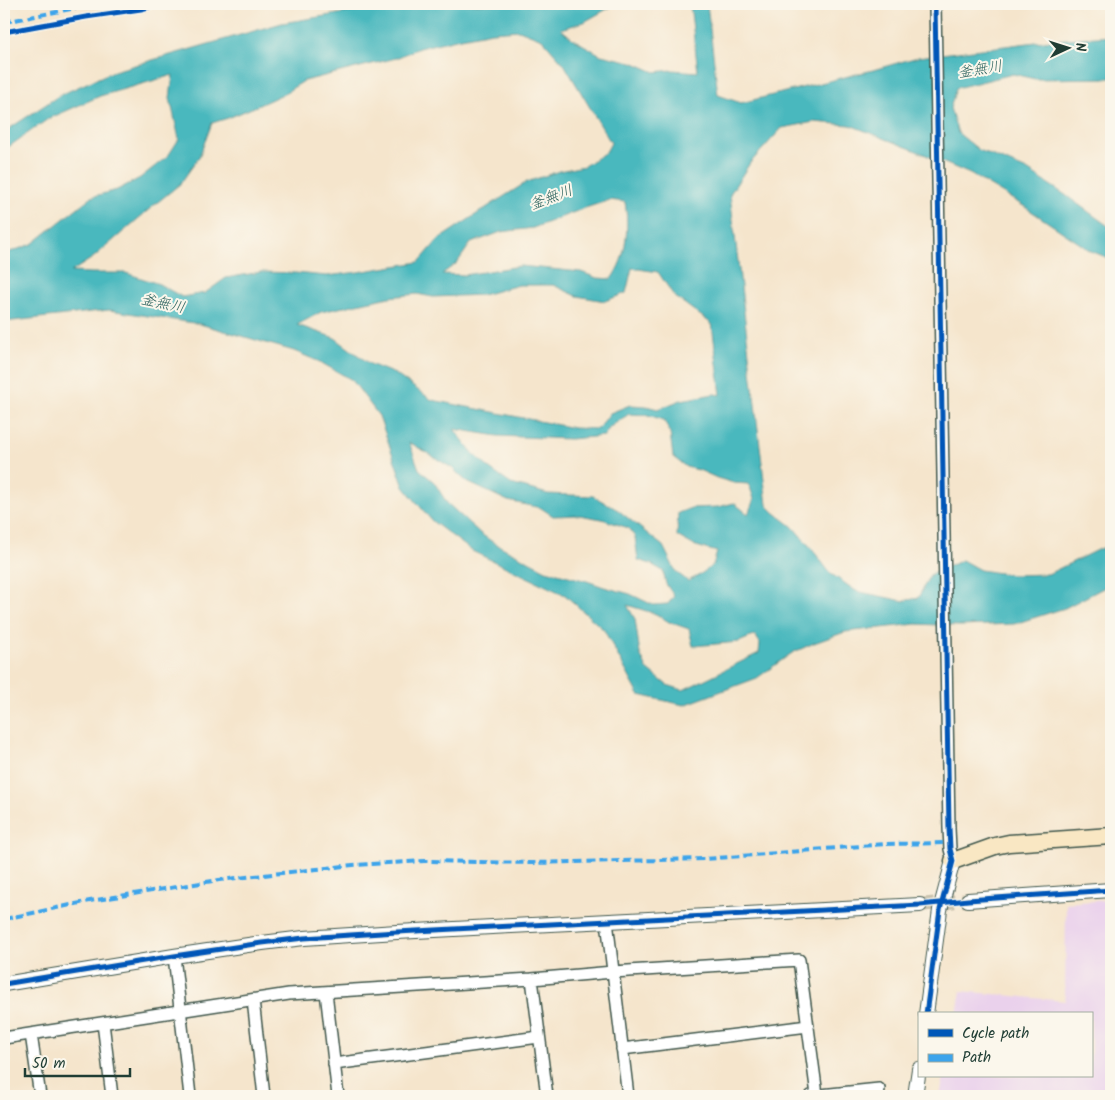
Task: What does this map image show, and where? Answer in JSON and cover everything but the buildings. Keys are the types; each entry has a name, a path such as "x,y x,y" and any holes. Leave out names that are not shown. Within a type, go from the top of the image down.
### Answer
{"main road":[{"path":"953,861 1009,843 1111,836"}],"street":[{"path":"926,1012 940,910 953,861 949,830 934,4"},
{"path":"968,900 1111,890"},
{"path":"4,984 262,942 304,938 920,905"},
{"path":"607,921 628,1096"},
{"path":"174,956 190,1096"},
{"path":"4,1038 288,994 799,960 808,1026 814,1096 879,1088 878,1096"},
{"path":"532,979 547,1096"},
{"path":"326,992 338,1096"},
{"path":"253,1000 264,1096"},
{"path":"104,1023 112,1096"},
{"path":"622,1049 808,1026"},
{"path":"31,1034 40,1096"},
{"path":"334,1064 539,1037"},
{"path":"915,1096 918,1076"}],"shaded area":[{"path":"1111,900 1111,1096 940,1096 944,1078 1092,1078 1092,1012 957,1012 961,991 1065,1001 1066,903"}],"water":[{"name":"釜無川","path":"399,4 616,4 584,22 561,29 573,39 601,55 632,62 655,72 672,70 698,72 690,4 707,4 718,95 741,103 918,57 1052,40 1111,36 1111,78 1035,79 1013,74 956,88 950,108 958,133 979,150 1027,170 1111,228 1111,259 1091,251 1022,205 970,174 850,125 814,122 782,128 750,163 730,194 767,505 792,526 830,573 856,591 903,601 918,598 930,575 962,560 980,570 1013,575 1048,574 1111,545 1111,584 1065,608 1014,624 960,626 916,624 845,632 792,653 757,678 684,705 639,695 604,630 565,595 472,551 432,521 404,487 379,416 352,380 320,362 294,351 200,324 109,310 4,322 4,257 10,252 32,244 91,197 117,190 140,178 168,156 179,139 170,98 173,75 100,96 48,119 4,150 4,132 60,95 114,71 282,23","holes":["519,30 542,39 564,64 611,143 606,152 584,166 559,171 527,182 439,239 419,262 327,276 261,272 226,278 205,293 182,297 159,284 126,273 71,272 94,257 180,184 199,157 212,123 259,105 283,94 304,81 396,58 419,48 492,32","610,200 625,202 626,242 620,262 611,279 597,278 581,272 520,266 464,275 442,274 457,263 471,243 501,232 533,228","632,268 658,272 674,296 712,324 721,395 714,394 681,400 658,409 630,405 610,413 598,429 574,428 432,400 395,374 370,364 335,338 297,325 321,312 389,297 417,294 433,297 482,295 519,285 553,285 577,296 605,301 626,293","629,414 648,415 664,420 670,433 673,457 686,467 734,483 749,484 754,499 748,514 734,503 718,507 691,508 678,513 677,536 693,545 717,552 713,565 698,576 688,581 676,572 663,546 618,510 593,496 548,494 511,484 491,470 473,453 454,429 498,436 570,439 604,436 610,427","409,442 452,468 467,482 508,501 541,508 553,516 579,515 602,519 628,528 635,537 638,560 651,564 663,571 666,584 674,596 668,604 653,605 630,594 546,570 494,543 481,534 447,503 434,482 419,469","627,605 656,614 669,622 689,629 693,646 739,642 755,635 760,643 759,653 683,690 667,685 647,669 640,654 635,619"]}],"tunnel":[{"path":"920,905 968,900"}],"marked path":[{"path":"4,22 97,4"},
{"path":"4,919 90,901 219,880 353,865 425,861 532,863 705,859 885,844 949,843"}],"cycle path":[{"path":"4,32 141,9 160,4"},
{"path":"926,1012 940,910 953,861 950,849 949,828 935,4"},
{"path":"4,984 174,956 304,938 920,905 1111,890"}]}
